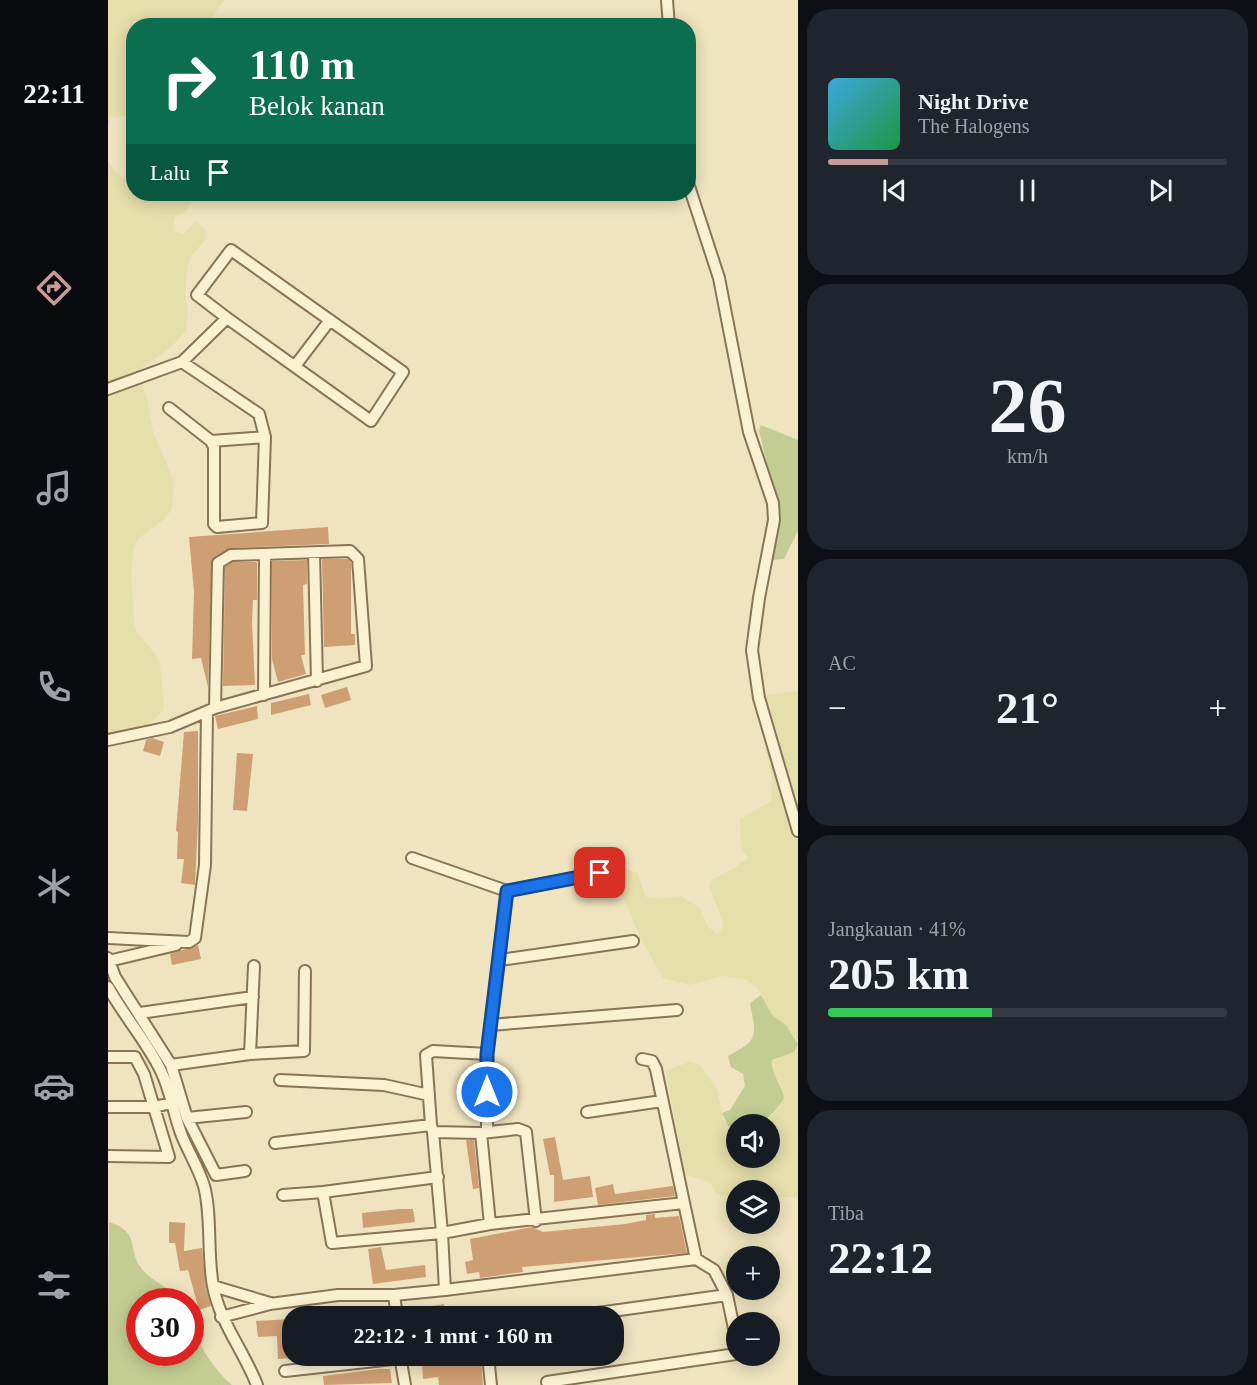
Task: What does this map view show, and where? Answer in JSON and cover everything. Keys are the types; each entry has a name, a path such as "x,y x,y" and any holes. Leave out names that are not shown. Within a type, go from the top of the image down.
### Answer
{"street":[{"path":"667,0 668,18"},
{"path":"694,201 718,278 749,432 773,503 774,520 752,650 759,698 798,831"},
{"path":"231,250 403,372 371,421 227,318 197,295 231,250"},
{"path":"108,388 182,362 227,318"},
{"path":"295,366 330,320"},
{"path":"169,408 211,441 214,452 212,519 214,524 217,527 259,525 264,519 265,438 259,414 182,362"},
{"path":"211,441 265,438"},
{"path":"108,740 170,727 211,710 367,665 358,559 351,551 231,555 218,563 211,710 205,866 196,937 189,942 109,960 115,977 171,1065 187,1118 216,1175 245,1171"},
{"path":"314,553 317,681"},
{"path":"264,695 265,554"},
{"path":"412,858 507,891 600,873"},
{"path":"490,1224 484,1132 487,1054 507,891"},
{"path":"108,938 189,942"},
{"path":"500,960 633,942"},
{"path":"250,1054 254,966"},
{"path":"171,1065 250,1054 304,1051 305,972"},
{"path":"108,987 123,1015 162,1072 182,1137 204,1185 208,1202 207,1221 213,1286 221,1317 249,1364 257,1385"},
{"path":"140,1013 253,997"},
{"path":"490,1025 677,1010"},
{"path":"445,1290 438,1177 425,1058 427,1053 433,1051 487,1054"},
{"path":"108,1057 135,1058 154,1107 169,1157 108,1156"},
{"path":"642,1059 652,1061 696,1259"},
{"path":"280,1080 384,1085 429,1095"},
{"path":"587,1112 662,1101"},
{"path":"108,1107 154,1107 171,1103"},
{"path":"187,1118 246,1112"},
{"path":"275,1143 432,1129 484,1132 518,1129 526,1132 536,1221"},
{"path":"283,1195 438,1177"},
{"path":"323,1192 332,1243 442,1233 490,1224 536,1221 684,1203"},
{"path":"221,1317 270,1304 338,1295 394,1295 445,1290 696,1259 714,1270 726,1293"},
{"path":"213,1286 270,1304"},
{"path":"394,1295 396,1306"},
{"path":"624,1309 726,1295"},
{"path":"548,1382 726,1355"},
{"path":"285,1371 326,1366"},
{"path":"402,1366 405,1385"},
{"path":"489,1366 491,1385"}],"shaded area":[{"path":"108,0 224,0 211,18 126,18 126,116 111,118 108,124"},
{"path":"108,162 121,178 126,178 126,201 192,201 185,212 175,217 173,231 184,234 196,221 204,228 206,239 192,255 188,265 185,290 188,312 186,331 170,348 137,371 147,398 153,431 174,482 172,508 166,518 140,537 134,547 131,570 134,624 138,634 155,654 160,664 164,709 147,724 108,735"},
{"path":"798,691 798,1042 786,1025 772,1015 756,986 745,979 722,976 690,985 663,978 641,939 614,875 619,869 625,868 637,873 646,897 657,899 681,896 699,907 708,927 718,934 724,925 709,886 713,879 734,868 748,857 741,849 740,819 771,801 772,779 757,706 768,695"},
{"path":"798,1044 798,1198 780,1197 780,1180 726,1180 726,1196 721,1196 715,1193 710,1182 685,1175 666,1071 689,1062 700,1065 717,1090 726,1123 726,1168 780,1168 780,1114 773,1114 782,1087 771,1068 772,1060 794,1052"}],"green space":[{"path":"761,425 798,440 798,531 784,559 772,560 779,513 759,431"},
{"path":"761,995 772,1015 786,1025 798,1044 794,1052 772,1060 784,1098 771,1114 726,1114 726,1122 722,1113 730,1110 745,1086 743,1074 731,1067 728,1056 751,1041 754,1023 750,1003"},
{"path":"109,1222 126,1231 130,1236 137,1262 142,1269 167,1288 126,1288 126,1366 204,1366 204,1351 219,1372 232,1385 108,1385"}],"building":[{"path":"328,527 329,544 231,548 212,559 208,687 201,658 192,659 194,592 189,537"},
{"path":"322,559 348,559 351,562 351,634 355,634 355,645 324,647"},
{"path":"307,560 307,584 303,585 305,655 301,655 306,674 278,682 272,659 272,561"},
{"path":"233,562 257,562 257,600 253,600 252,622 255,685 223,686 225,567"},
{"path":"347,687 351,700 325,708 321,695"},
{"path":"309,694 311,705 271,715 271,703"},
{"path":"257,706 258,719 218,729 215,716"},
{"path":"198,731 195,885 181,883 184,859 177,859 178,832 176,831 184,732"},
{"path":"152,738 164,742 160,756 143,751 146,740"},
{"path":"237,753 253,754 247,811 233,810"},
{"path":"198,945 201,959 172,965 170,954"},
{"path":"555,1137 563,1180 590,1176 593,1197 554,1202 554,1175 550,1175 543,1139"},
{"path":"466,1140 474,1140 479,1188 473,1189"},
{"path":"613,1184 615,1194 673,1186 675,1196 598,1205 595,1188"},
{"path":"413,1209 415,1222 363,1228 362,1213"},
{"path":"655,1214 655,1218 679,1216 687,1253 522,1267 523,1272 480,1278 479,1272 467,1274 465,1262 473,1260 470,1239 532,1227 543,1232 625,1224 646,1220 646,1215"},
{"path":"169,1222 185,1223 184,1251 202,1248 206,1287 211,1306 204,1308 204,1288 193,1288 188,1270 180,1271 175,1243 169,1243"},
{"path":"381,1247 386,1270 425,1265 426,1277 373,1284 368,1249"},
{"path":"282,1320 282,1359 278,1359 277,1336 258,1337 256,1321"},
{"path":"422,1366 481,1366 483,1385 439,1385 438,1377 423,1379"},
{"path":"390,1369 392,1383 324,1385 323,1376"}],"route":[{"path":"487,1092 487,1054 507,891 553,884 600,873"}]}
